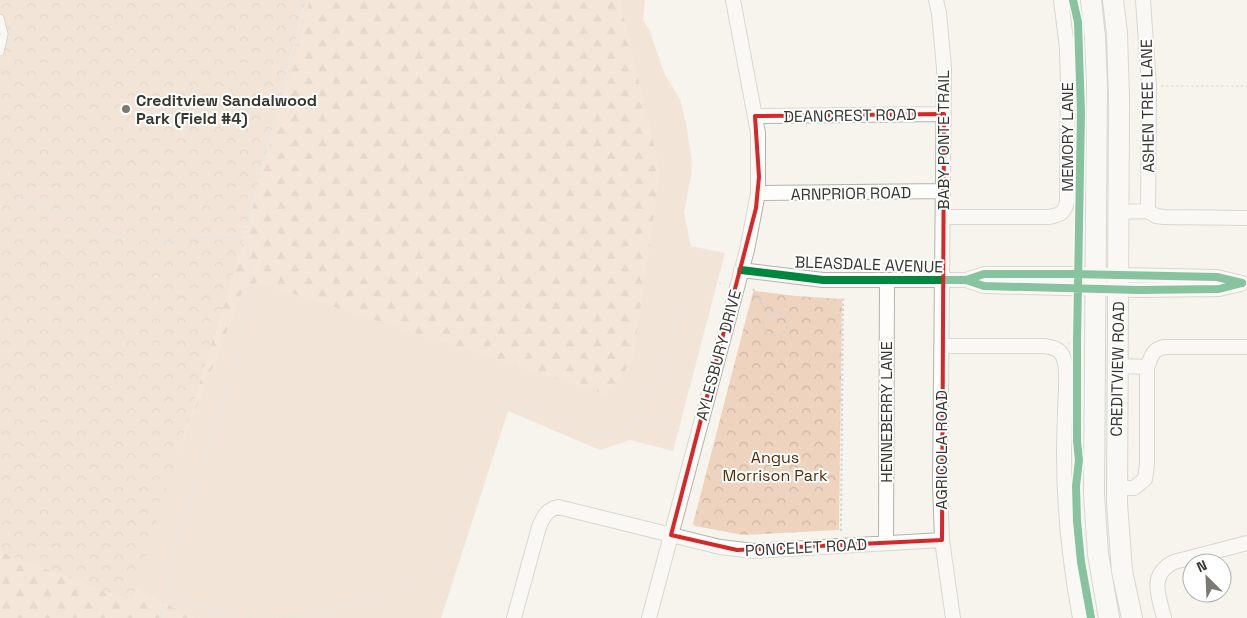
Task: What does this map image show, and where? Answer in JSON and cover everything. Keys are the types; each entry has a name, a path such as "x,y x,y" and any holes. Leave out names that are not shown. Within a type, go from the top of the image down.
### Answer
{"main road":[{"name":"CREDITVIEW ROAD","path":"1091,0 1097,85 1095,522 1100,572 1109,618"},
{"name":"CREDITVIEW ROAD","path":"1113,0 1119,64 1116,488 1120,554 1132,618"}],"street":[{"name":"AYLESBURY DRIVE","path":"650,618 741,270 758,194 758,133 736,0"},
{"name":"BABY PONTE TRAIL","path":"936,0 944,68 942,280"},
{"name":"MEMORY LANE","path":"943,216 1048,217 1059,215 1066,209 1068,82 1067,48 1061,0"},
{"name":"ASHEN TREE LANE","path":"1143,0 1148,86 1148,211"},
{"name":"DEANCREST ROAD","path":"756,116 944,114"},
{"name":"ARNPRIOR ROAD","path":"758,194 943,191"},
{"path":"1119,212 1148,211 1156,216 1164,217 1247,218"},
{"name":"BLEASDALE AVENUE","path":"741,270 824,280 966,280 984,286 1217,277 1245,283"},
{"name":"AGRICOLA ROAD","path":"942,280 940,484 942,540 953,618"},
{"name":"HENNEBERRY LANE","path":"886,543 888,281"},
{"path":"942,346 1044,346 1052,347 1060,351 1064,356 1066,371 1064,456 1067,531 1080,618"},
{"path":"1116,488 1134,488 1145,479 1147,464 1146,367 1151,354 1161,347 1247,347"},
{"path":"1117,366 1146,367"},
{"name":"PONCELET ROAD","path":"514,618 539,527 545,514 558,507 737,550 754,551 942,540"},
{"path":"1164,618 1157,581 1160,572 1165,566 1247,543"}],"lane":[{"path":"0,18 4,34 0,52"}],"path":[{"path":"160,618 174,552 236,365 248,304 250,272 246,238 250,203 303,0"},
{"path":"1148,86 1247,86"},
{"path":"0,189 130,240 176,241 208,237 246,238"},
{"path":"274,618 307,616 376,598 433,572 449,550 495,414 508,403 524,405 592,435 608,434 628,429 638,419 648,397 664,371 681,305 689,295 699,288 717,282 725,284"},
{"path":"753,289 768,314"},
{"path":"841,531 843,298"},
{"path":"780,313 786,318 787,326 783,333 772,336 765,331 763,324 765,316 768,314 780,313"},
{"path":"1077,350 1078,332"},
{"path":"638,419 680,431"},
{"path":"165,598 251,618"}],"highlighted area":[{"path":"944,114 942,540 737,550 671,535 756,208 759,177 755,116"}],"green space":[{"path":"0,0 306,0 240,252 132,601 0,552"},
{"path":"306,0 645,0 643,20 649,29 665,75 680,99 686,123 692,161 684,213 691,246 725,253 673,451 630,440 600,450 508,411 441,618 0,618 0,552 240,252"},
{"path":"310,0 620,0 660,171 633,361 605,394 257,282 244,288 126,584 194,618 0,618 0,269 240,252"},
{"name":"Angus Morrison Park","path":"753,292 842,299 839,530 743,535 695,526 693,524"}],"cycle path":[{"path":"1073,0 1078,22 1081,113 1077,341 1077,441 1079,460 1076,486 1077,521 1081,562 1091,618"},
{"path":"741,270 823,280 966,280 984,274 1072,274 1217,277 1242,283"},
{"path":"966,280 984,286 1139,290 1219,289 1242,283"}],"place":[{"name":"Creditview Sandalwood Park (Field #4)","path":"126,109"}]}
